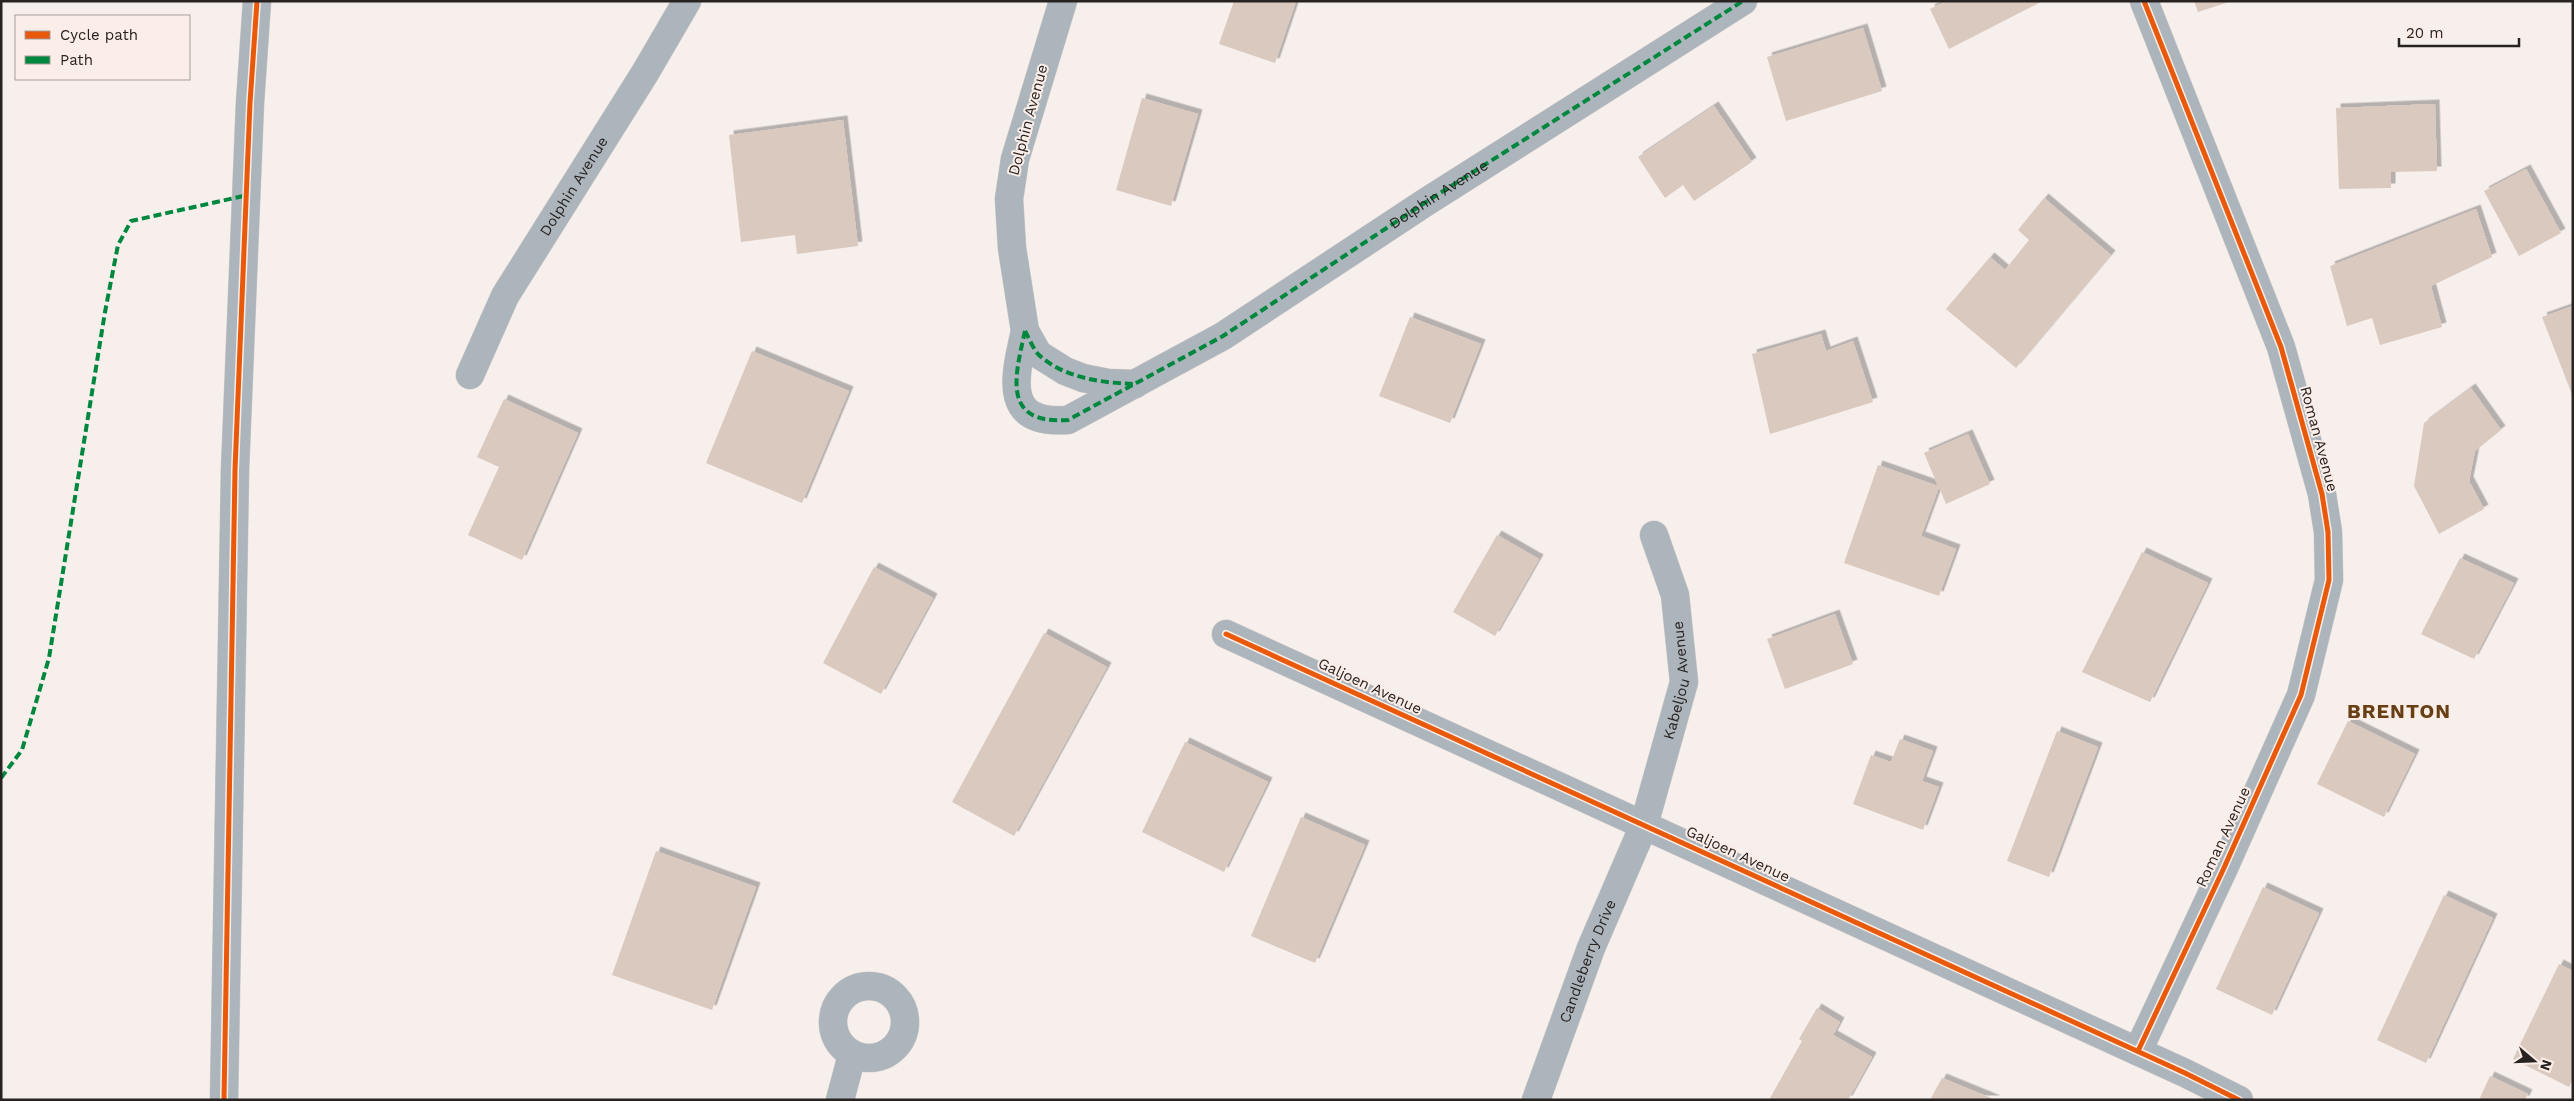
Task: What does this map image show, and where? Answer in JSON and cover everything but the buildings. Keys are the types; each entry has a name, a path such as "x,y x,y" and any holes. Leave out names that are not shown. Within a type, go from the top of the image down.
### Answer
{"street":[{"path":"224,1100 235,470 250,103 257,1"},
{"name":"Dolphin Avenue","path":"470,375 505,296 646,74 687,1"},
{"name":"Dolphin Avenue","path":"1063,1 1015,159 1009,199 1012,248 1025,331 1038,354 1065,371 1083,378 1108,383 1135,384"},
{"name":"Dolphin Avenue","path":"1025,331 1016,372 1018,393 1022,406 1028,413 1041,420 1068,420 1223,336 1426,202 1743,1"},
{"name":"Roman Avenue","path":"2138,1051 2223,870 2301,694 2329,580 2328,532 2322,494 2281,347 2144,1"},
{"name":"Kabeljou Avenue","path":"1644,825 1684,682 1675,595 1654,535"},
{"name":"Galjoen Avenue","path":"1226,634 2138,1051 2239,1100"},
{"name":"Candleberry Drive","path":"1536,1100 1591,948 1644,825"},
{"path":"840,1100 852,1055"}],"marked path":[{"path":"1025,331 1017,380 1018,394 1022,406 1032,415 1047,419 1068,420 1223,336 1426,202 1743,1"},
{"path":"1,778 22,750 49,658 105,312 118,245 131,221 248,195"},
{"path":"1025,331 1039,355 1060,369 1084,378 1135,384"}],"cycle path":[{"path":"224,1100 235,470 250,103 257,1"},
{"path":"2138,1051 2223,870 2301,695 2329,580 2328,532 2322,494 2281,347 2144,1"},
{"path":"1226,634 2185,1073 2239,1100"}],"district":[{"name":"BRENTON","path":"2399,711"}]}
